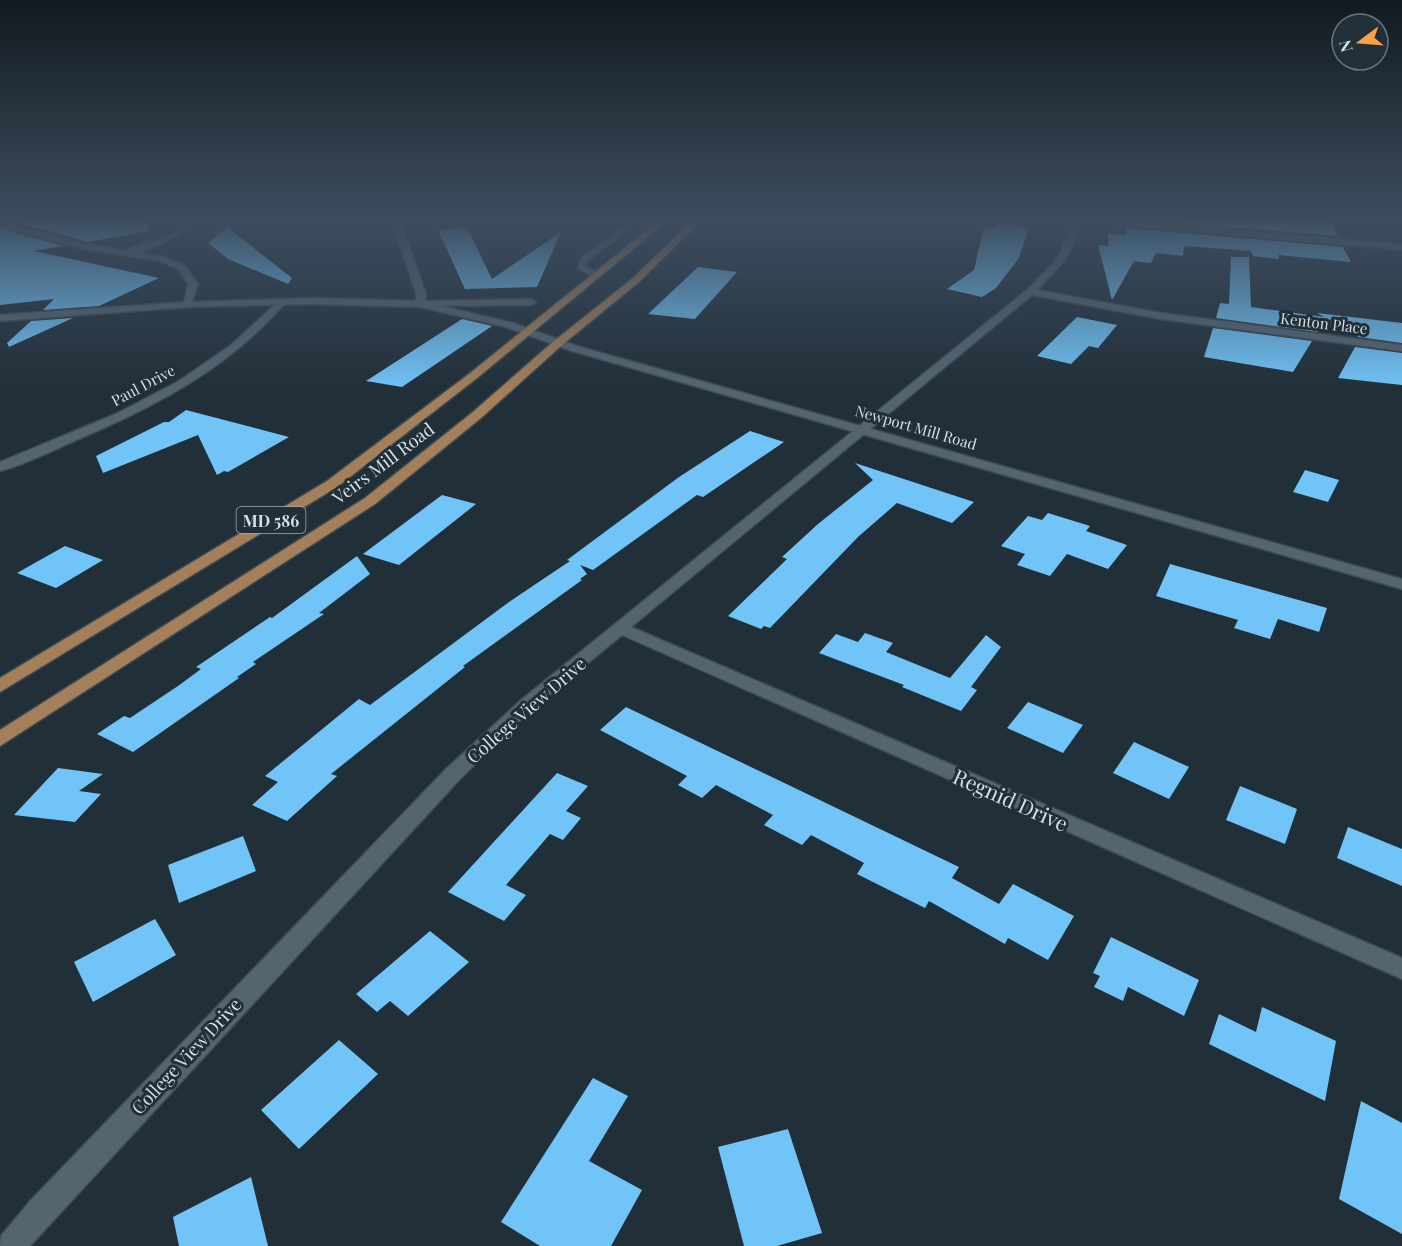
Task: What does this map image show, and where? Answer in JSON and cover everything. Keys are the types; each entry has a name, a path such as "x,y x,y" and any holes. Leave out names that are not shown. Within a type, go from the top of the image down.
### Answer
{"main road":[{"name":"Veirs Mill Road","path":"0,686 332,484 527,332 595,276"},
{"name":"Veirs Mill Road","path":"0,740 370,501 477,415 558,343 640,276"}],"street":[{"path":"186,305 193,284 187,276"},
{"path":"415,276 421,294 420,303"},
{"name":"College View Drive","path":"11,1246 41,1210 453,774 526,705 865,430 1030,292 1045,276"},
{"name":"Kenton Place","path":"1030,292 1161,316 1402,348"},
{"name":"Newport Mill Road","path":"0,318 186,305 281,302 306,307 352,302 531,302"},
{"name":"Paul Drive","path":"1,466 96,426 190,378 234,348 281,302"},
{"name":"Newport Mill Road","path":"420,303 1402,584"},
{"name":"Regnid Drive","path":"621,629 1402,969"}],"building":[{"path":"0,276 159,278 99,306 43,310 54,299 0,305"},
{"path":"269,276 290,276 292,278 288,284"},
{"path":"459,276 491,276 492,279 496,276 542,276 537,287 465,289"},
{"path":"688,276 733,276 695,319 648,314"},
{"path":"965,276 1005,276 996,288 982,297 947,289"},
{"path":"1106,276 1125,276 1112,300"},
{"path":"1230,276 1250,276 1251,307 1324,317 1317,313 1402,323 1402,343 1359,337 1326,318 1317,332 1216,318 1220,303 1229,304"},
{"path":"1077,317 1117,325 1098,348 1089,346 1071,364 1037,356"},
{"path":"73,318 9,347 7,343 31,321"},
{"path":"462,319 492,326 402,387 366,381"},
{"path":"1213,328 1312,341 1293,372 1204,357"},
{"path":"1355,347 1402,353 1402,385 1338,378"},
{"path":"186,410 289,437 228,472 224,471 217,475 198,435 103,473 96,456 164,422 169,422"},
{"path":"750,431 784,442 703,497 697,495 593,570 580,565 587,574 580,579 582,580 463,666 465,667 331,774 337,776 287,821 252,805 278,782 265,776 359,699 370,705 509,602 570,561 567,560 679,477"},
{"path":"855,463 974,502 952,523 897,503 858,537 770,628 764,626 761,629 728,616 787,559 782,557 818,524 873,480"},
{"path":"1305,470 1339,480 1328,502 1293,492"},
{"path":"442,495 476,504 399,565 363,554"},
{"path":"1048,513 1090,526 1086,531 1127,545 1108,569 1067,554 1050,576 1017,565 1025,554 1001,546 1028,516 1042,520"},
{"path":"65,546 103,560 56,588 17,573"},
{"path":"357,556 370,574 319,613 324,614 253,662 256,664 237,677 239,678 133,752 97,734 124,716 130,718 178,686 201,669 196,667 270,617 272,618"},
{"path":"1170,564 1327,608 1319,632 1278,619 1270,639 1234,628 1238,620 1156,596"},
{"path":"865,633 893,643 886,652 950,678 986,635 1001,647 971,687 977,690 961,711 902,687 904,685 819,653 836,634 858,642"},
{"path":"1028,702 1083,725 1063,753 1007,728"},
{"path":"626,707 959,867 952,878 999,904 1013,884 1074,916 1048,960 1008,938 1005,944 929,901 925,908 857,874 864,863 811,835 802,845 764,825 773,815 716,785 702,798 678,785 687,776 600,730"},
{"path":"1134,742 1189,767 1169,799 1113,773"},
{"path":"58,768 103,774 79,791 101,794 75,822 14,815"},
{"path":"557,773 588,786 566,811 581,818 563,840 550,834 506,885 526,895 504,921 448,892"},
{"path":"1240,786 1297,809 1285,844 1226,820"},
{"path":"1348,827 1402,849 1402,886 1337,858"},
{"path":"243,836 256,871 179,903 168,865"},
{"path":"155,919 176,955 93,1002 74,962"},
{"path":"430,931 469,962 408,1016 390,1001 377,1012 356,994"},
{"path":"1111,937 1199,980 1184,1016 1128,987 1123,1001 1094,987 1100,976 1093,973"},
{"path":"1262,1007 1336,1041 1325,1101 1209,1044 1219,1014 1256,1032"},
{"path":"339,1040 378,1074 299,1149 261,1110"},
{"path":"593,1078 628,1096 589,1161 642,1190 611,1246 540,1246 501,1222"},
{"path":"1361,1101 1402,1123 1402,1234 1339,1199"},
{"path":"788,1129 822,1233 777,1246 744,1246 718,1147"},
{"path":"251,1177 268,1246 179,1246 173,1217"}]}
